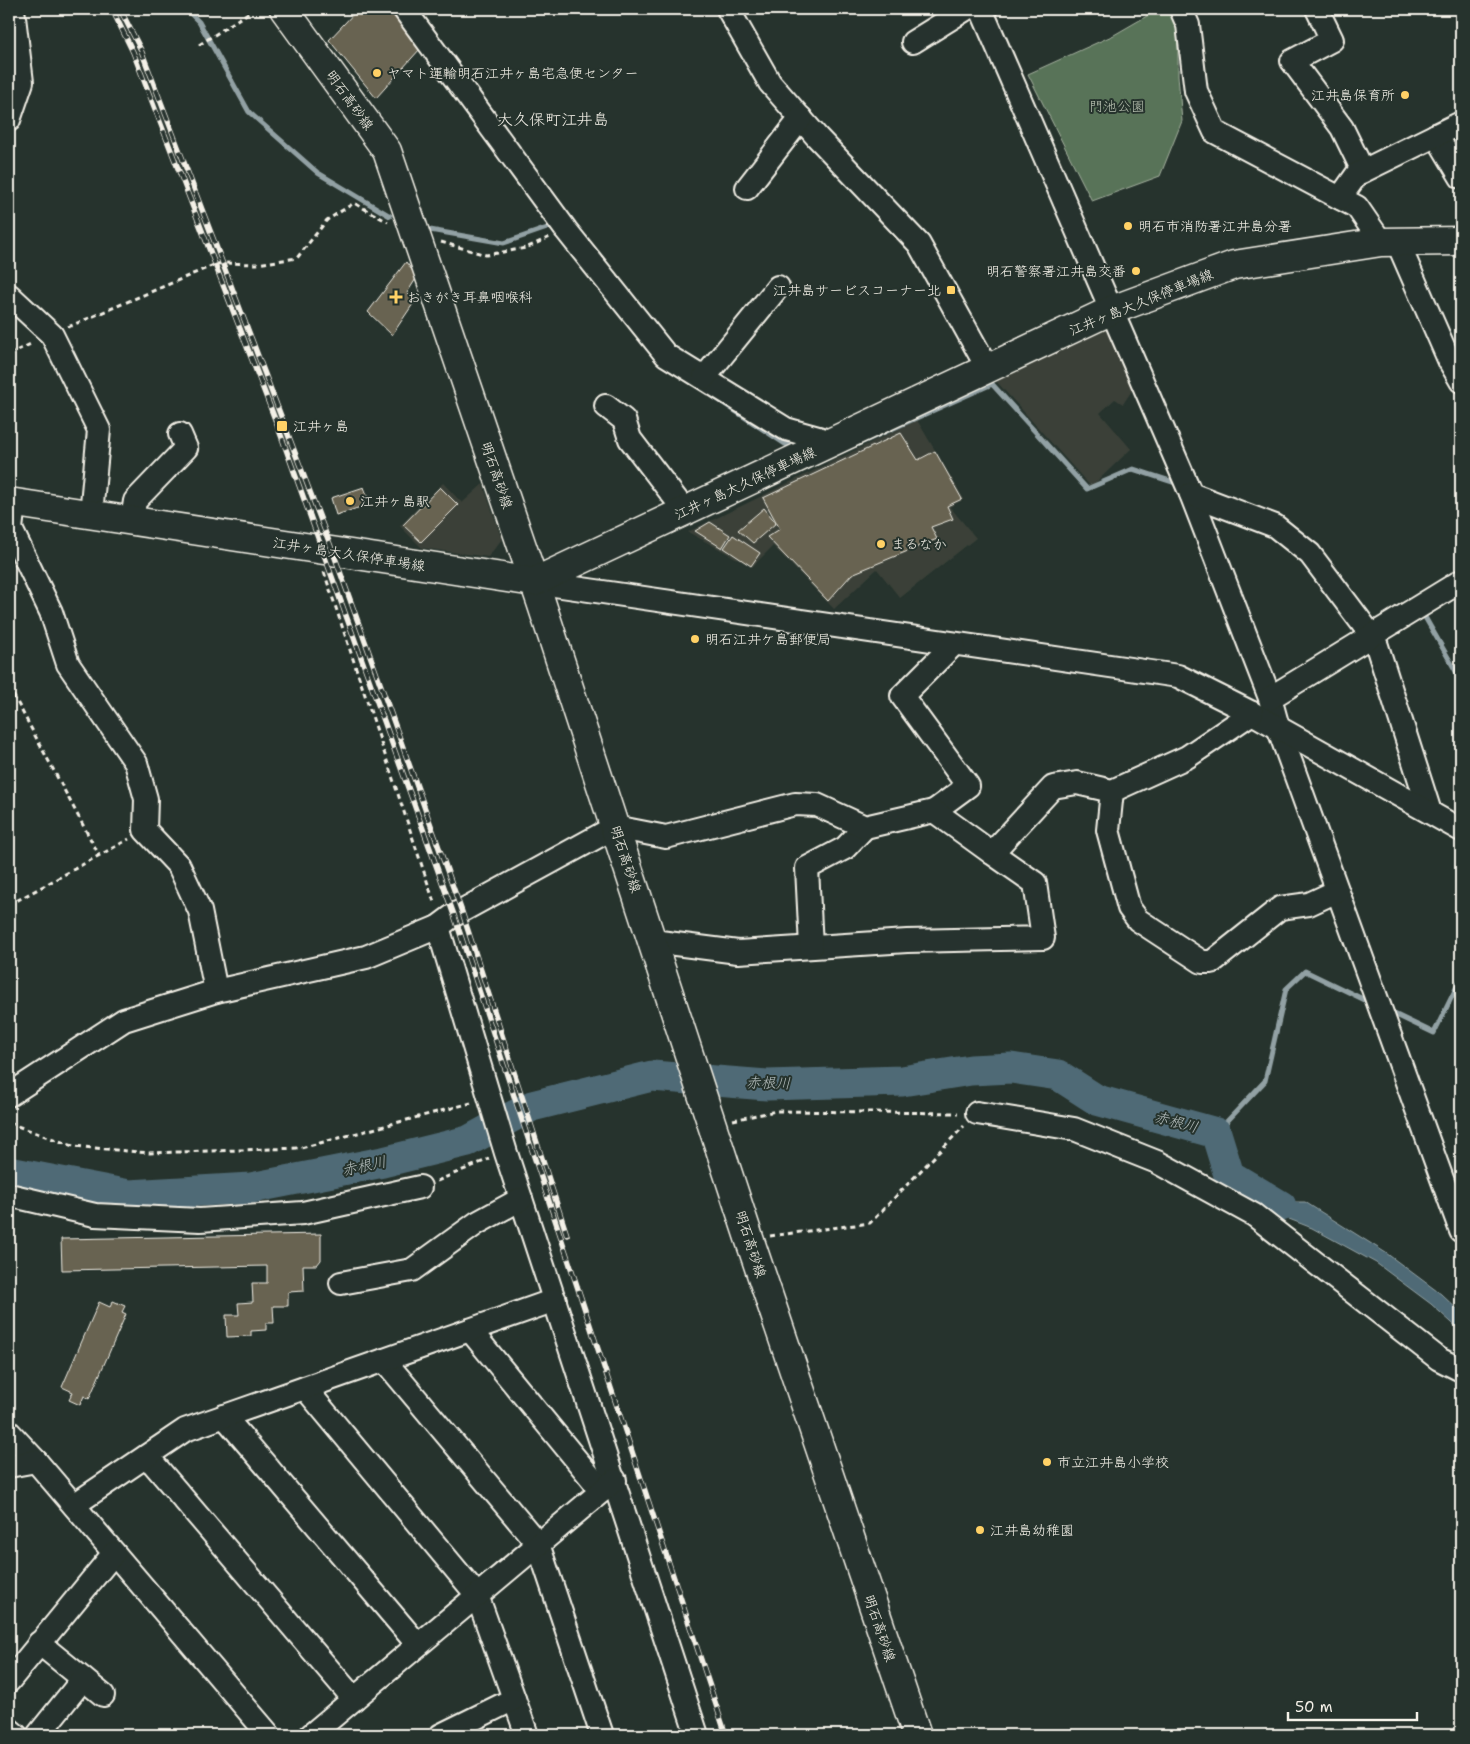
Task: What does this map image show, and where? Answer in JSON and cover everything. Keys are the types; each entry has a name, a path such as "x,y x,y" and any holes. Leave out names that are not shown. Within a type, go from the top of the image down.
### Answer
{"main road":[{"name":"明石高砂線","path":"284,9 387,151 534,582 749,1238 917,1735"},
{"name":"江井ヶ島大久保停車場線","path":"11,502 534,582 1112,310 1234,265 1389,242 1461,241"}],"street":[{"path":"9,120 22,82 13,48 13,9"},
{"path":"404,9 566,230 666,355 786,428 833,442"},
{"path":"728,9 770,83 919,244 988,369"},
{"path":"913,42 966,9"},
{"path":"981,9 1191,494 1270,698 1278,728 1461,1231"},
{"path":"1181,9 1188,25 1196,91 1215,132 1357,207 1389,242 1461,381"},
{"path":"1317,9 1332,40 1292,61 1342,128 1364,170"},
{"path":"747,188 801,118"},
{"path":"1340,198 1357,174 1461,123"},
{"path":"1436,135 1461,177"},
{"path":"704,378 778,287"},
{"path":"9,294 52,334 99,430 92,514"},
{"path":"606,406 624,420 630,439 685,511"},
{"path":"132,520 135,502 186,448 180,434"},
{"path":"1191,494 1275,526 1310,554 1371,635 1377,646 1430,812"},
{"path":"11,502 11,529 51,612 68,664 136,764 146,799 145,830 179,866 200,911 216,991"},
{"path":"1270,698 1461,581"},
{"path":"534,582 1178,676 1252,713 1461,830"},
{"path":"810,947 807,868 845,848 865,827 934,811 968,786 902,696 954,644"},
{"path":"992,853 1053,787 1077,783 1112,791 1187,757 1252,713"},
{"path":"1112,791 1108,830 1128,908 1138,920 1202,962 1212,962 1280,908 1309,904 1337,891"},
{"path":"9,1095 124,1020 216,991 366,957 438,927 454,915 615,827 666,837 795,804 816,805 865,827"},
{"path":"652,941 738,952 907,941 1042,938 1035,884 934,811"},
{"path":"438,927 489,1099 555,1300 608,1485 697,1735"},
{"path":"977,1113 1074,1130 1157,1162 1254,1215 1439,1359 1461,1370"},
{"path":"9,1195 95,1215 200,1220 303,1213 420,1187"},
{"path":"341,1283 412,1270 477,1223 521,1199"},
{"path":"74,1506 185,1430 555,1300"},
{"path":"470,1330 608,1485"},
{"path":"384,1360 538,1544 602,1735"},
{"path":"305,1388 477,1595 527,1735"},
{"path":"224,1416 418,1645"},
{"path":"9,1432 36,1461 270,1735"},
{"path":"147,1456 354,1699"},
{"path":"9,1466 36,1461"},
{"path":"311,1735 608,1485"},
{"path":"9,1681 114,1553"},
{"path":"39,1643 103,1695"},
{"path":"38,1735 83,1679"},
{"path":"441,1735 514,1699"},
{"path":"9,1730 16,1735"}],"path":[{"path":"199,45 254,9"},
{"path":"9,354 214,265 222,263 257,264 297,258 327,220 354,204 414,234 486,255 526,248 566,230"},
{"path":"316,549 439,917 438,927"},
{"path":"9,688 99,855"},
{"path":"9,905 145,830"},
{"path":"9,1124 73,1146 149,1153 301,1148 489,1099"},
{"path":"712,1124 776,1111 977,1113"},
{"path":"749,1238 870,1223 977,1113"},
{"path":"420,1187 506,1153"}],"shaded area":[{"path":"1111,326 1133,389 1123,404 1115,399 1100,413 1131,449 1091,487 996,381"},
{"path":"917,420 964,499 950,507 976,538 900,598 877,569 834,609 773,546 752,567 688,532"},
{"path":"443,483 462,503 483,484 502,539 488,557 422,548 400,526"}],"green space":[{"name":"門池公園","path":"1159,9 1169,9 1178,33 1178,76 1182,121 1160,176 1092,201 1028,74 1114,35"}],"water":[{"path":"1243,1183 1285,1202 1305,1202 1386,1253 1441,1294 1461,1313 1461,1331 1431,1304 1376,1263 1312,1228 1284,1217"}],"building":[{"name":"ヤマト運輸明石江井ヶ島宅急便センター","path":"358,9 393,9 420,49 376,98 329,40"},
{"name":"おきがき耳鼻咽喉科","path":"406,262 417,277 407,293 415,301 392,335 368,312"},
{"path":"901,433 918,460 935,451 962,499 947,506 953,519 931,527 937,539 852,574 828,601 767,537 780,529 763,498"},
{"name":"江井ヶ島駅","path":"364,487 370,504 336,515 331,498"},
{"path":"440,487 458,505 421,542 403,525"},
{"path":"764,508 776,523 753,543 738,530"},
{"path":"710,522 730,535 722,548 695,531"},
{"path":"733,535 760,553 751,566 724,548"},
{"path":"321,1234 321,1260 317,1265 303,1265 304,1291 288,1292 288,1306 273,1306 274,1323 266,1323 266,1330 251,1331 251,1336 227,1337 226,1315 239,1315 238,1303 253,1302 252,1283 267,1283 267,1266 62,1270 61,1239"},
{"path":"113,1301 125,1306 122,1312 126,1314 89,1399 84,1396 80,1405 69,1400 73,1392 62,1387 99,1302 110,1307"}],"waterway":[{"path":"186,9 199,22 249,112 318,173 390,216"},
{"path":"430,230 504,243 550,227 554,230"},
{"path":"856,445 992,384 1087,489 1133,469 1179,484"},
{"path":"714,397 785,444 795,448"},
{"path":"1422,612 1461,680"},
{"path":"1216,1133 1265,1081 1286,989 1305,971 1369,1002"},
{"path":"1388,1011 1434,1033 1461,978"},
{"name":"赤根川","path":"9,1172 129,1195 251,1188 383,1162 468,1141 532,1106 652,1076 767,1085 902,1081 971,1070 1011,1068 1058,1075 1097,1100 1216,1133 1229,1175 1281,1206"}],"railway":[{"path":"112,9 133,52 278,427 454,915 726,1735"},
{"path":"120,9 141,50 333,552 462,912 567,1235"}],"place":[{"name":"ヤマト運輸明石江井ヶ島宅急便センター","path":"377,73"},
{"name":"江井島保育所","path":"1405,95"},
{"name":"明石市消防署江井島分署","path":"1128,226"},
{"name":"明石警察署江井島交番","path":"1136,271"},
{"name":"江井島サービスコーナー北","path":"951,290"},
{"name":"おきがき耳鼻咽喉科","path":"396,297"},
{"name":"江井ヶ島","path":"282,426"},
{"name":"江井ヶ島駅","path":"350,501"},
{"name":"まるなか","path":"881,544"},
{"name":"明石江井ケ島郵便局","path":"695,639"},
{"name":"市立江井島小学校","path":"1047,1462"},
{"name":"江井島幼稚園","path":"980,1530"}],"district":[{"name":"大久保町江井島","path":"553,119"}]}
